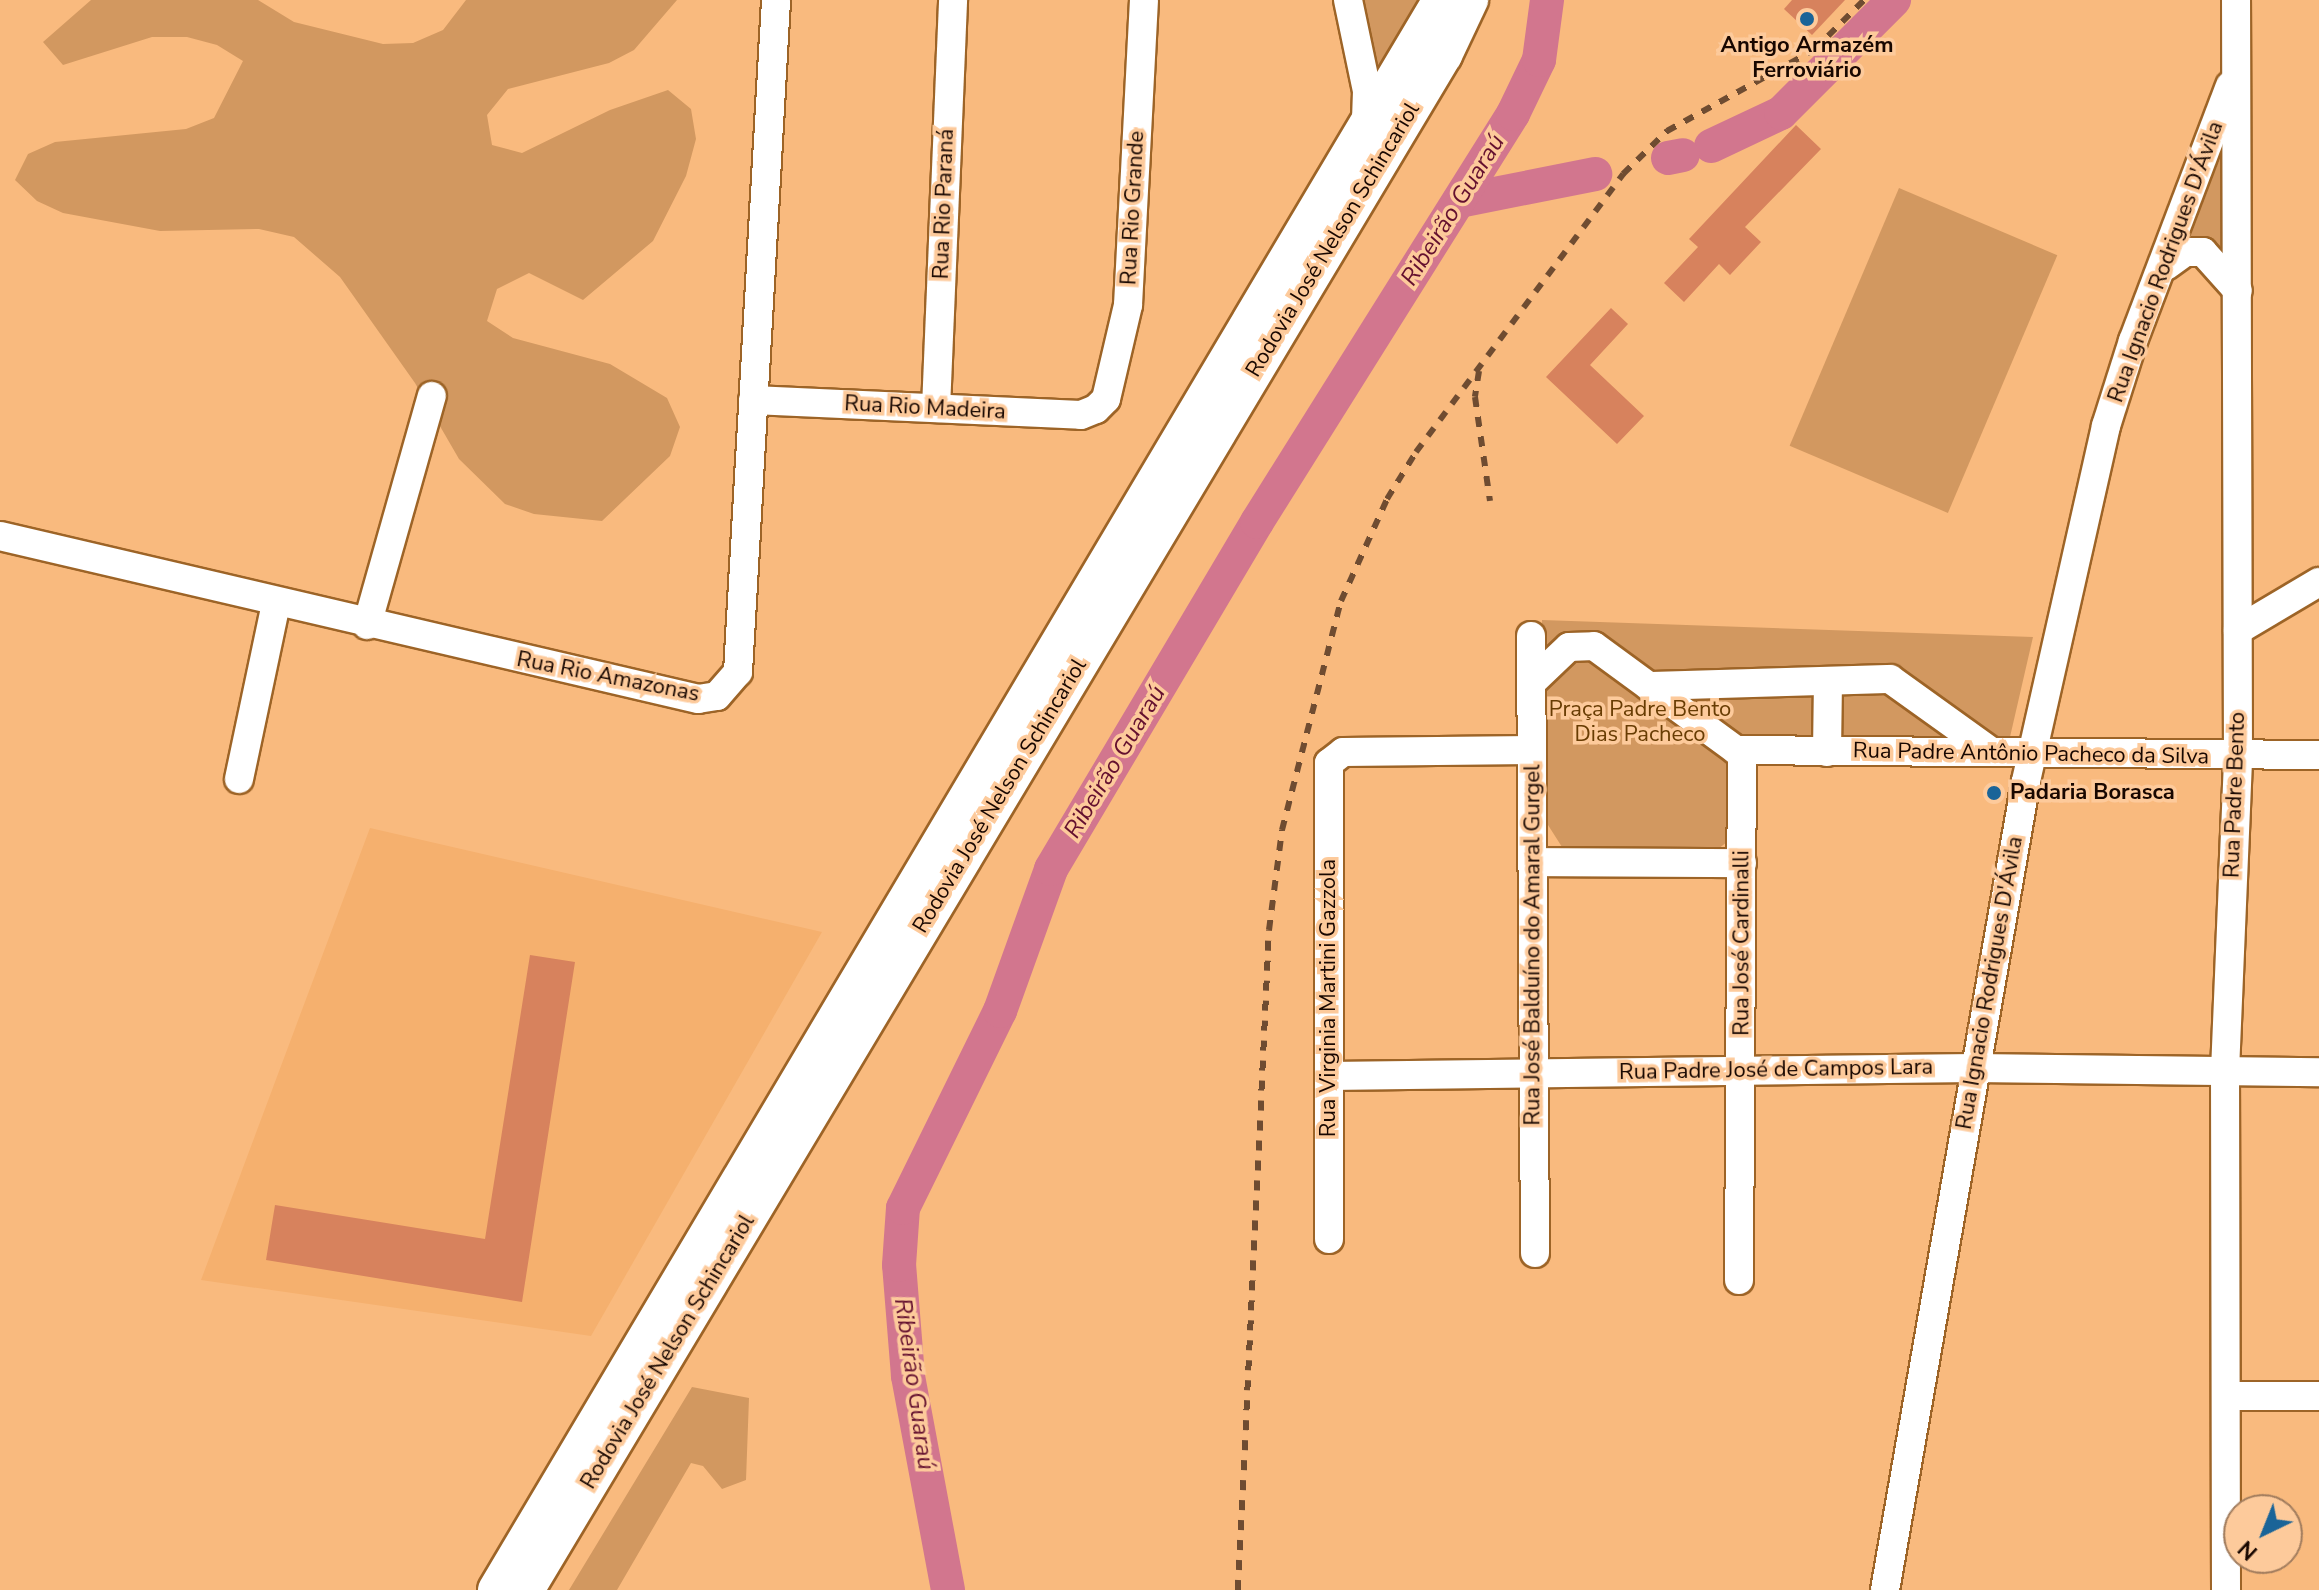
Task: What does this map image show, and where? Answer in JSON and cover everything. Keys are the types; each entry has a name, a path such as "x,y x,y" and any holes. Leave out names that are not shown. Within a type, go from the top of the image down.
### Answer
{"main road":[{"name":"Rodovia José Nelson Schincariol","path":"496,1590 1441,0"},
{"name":"Rodovia José Nelson Schincariol","path":"526,1590 1444,55 1470,0"}],"street":[{"name":"Rua Rio Amazonas","path":"0,536 367,625 698,699 717,696 738,672 776,0"},
{"name":"Rua Rio Paraná","path":"936,408 953,0"},
{"name":"Rua Rio Grande","path":"1096,409 1106,399 1128,305 1144,0"},
{"path":"1348,0 1367,91 1366,130"},
{"name":"Rua Padre Bento","path":"2226,1590 2225,1071 2238,756 2236,0"},
{"name":"Rua Ignacio Rodrigues D'Ávila","path":"1885,1590 2032,750 2106,426 2133,341 2166,266 2238,66"},
{"path":"2166,266 2185,252 2203,252 2238,291"},
{"path":"367,625 432,396"},
{"name":"Rua Rio Madeira","path":"753,400 1081,415 1096,409"},
{"path":"2238,630 2319,582"},
{"path":"239,779 276,603"},
{"name":"Rua José Balduíno do Amaral Gurgel","path":"1531,636 1535,1253"},
{"path":"1531,683 1569,647 1583,644 1594,646 1742,750"},
{"path":"1649,686 1890,679 1989,750"},
{"path":"1827,752 1828,681"},
{"name":"Rua Virginia Martini Gazzola","path":"1329,1239 1332,757 1343,752 1532,750"},
{"name":"Rua Padre Antônio Pacheco da Silva","path":"1742,750 2032,750 2238,756 2319,755"},
{"name":"Rua José Cardinalli","path":"1739,1280 1742,750"},
{"path":"1532,862 1742,863"},
{"name":"Rua Padre José de Campos Lara","path":"1329,1076 1975,1068 2319,1072"},
{"path":"2227,1396 2319,1396"}],"shaded area":[{"path":"370,828 822,932 591,1336 201,1280"}],"green space":[{"path":"91,0 258,0 294,22 383,44 413,43 443,30 466,0 677,0 634,50 609,63 508,89 487,115 492,145 522,153 610,110 668,90 691,109 696,139 686,176 653,241 583,300 529,273 497,289 487,321 513,338 610,364 667,398 680,427 670,456 602,521 534,514 505,504 459,459 415,383 340,277 294,237 259,229 160,231 63,213 37,201 15,180 28,154 55,142 186,129 214,118 243,61 217,45 187,37 152,37 63,65 43,42"},
{"path":"1363,0 1429,0 1376,93 1372,67"},
{"path":"2227,142 2231,249 2187,238"},
{"path":"1899,188 2057,255 1948,513 1790,446"},
{"name":"Praça Padre Bento Dias Pacheco","path":"1542,620 2033,637 2010,737 1734,738 1727,842 1718,849 1562,847 1548,825"},
{"path":"692,1387 749,1398 746,1480 722,1489 703,1466 691,1463 617,1590 569,1590"}],"building":[{"name":"Antigo Armazém Ferroviário","path":"1792,0 1845,0 1812,35 1784,9"},
{"path":"1796,125 1821,149 1745,227 1761,242 1730,275 1719,264 1684,302 1664,283 1698,247 1689,239"},
{"path":"1611,308 1628,324 1590,365 1644,416 1617,444 1546,377"},
{"path":"530,955 575,962 522,1302 266,1260 275,1205 485,1239"}],"waterway":[{"name":"Ribeirão Guaraú","path":"948,1590 908,1376 899,1265 903,1208 1000,1011 1051,869 1257,522 1513,114 1539,60 1547,0"},
{"path":"1711,146 1781,113 1894,0"},
{"path":"1668,158 1683,155"},
{"path":"1459,201 1595,174"}],"railway":[{"path":"1238,1590 1269,930 1282,830 1341,601 1387,499 1416,452 1623,174 1667,131 1814,50 1864,0"},
{"path":"1479,371 1475,397 1490,501"}],"place":[{"name":"Antigo Armazém Ferroviário","path":"1807,19"},
{"name":"Padaria Borasca","path":"1994,793"}]}
